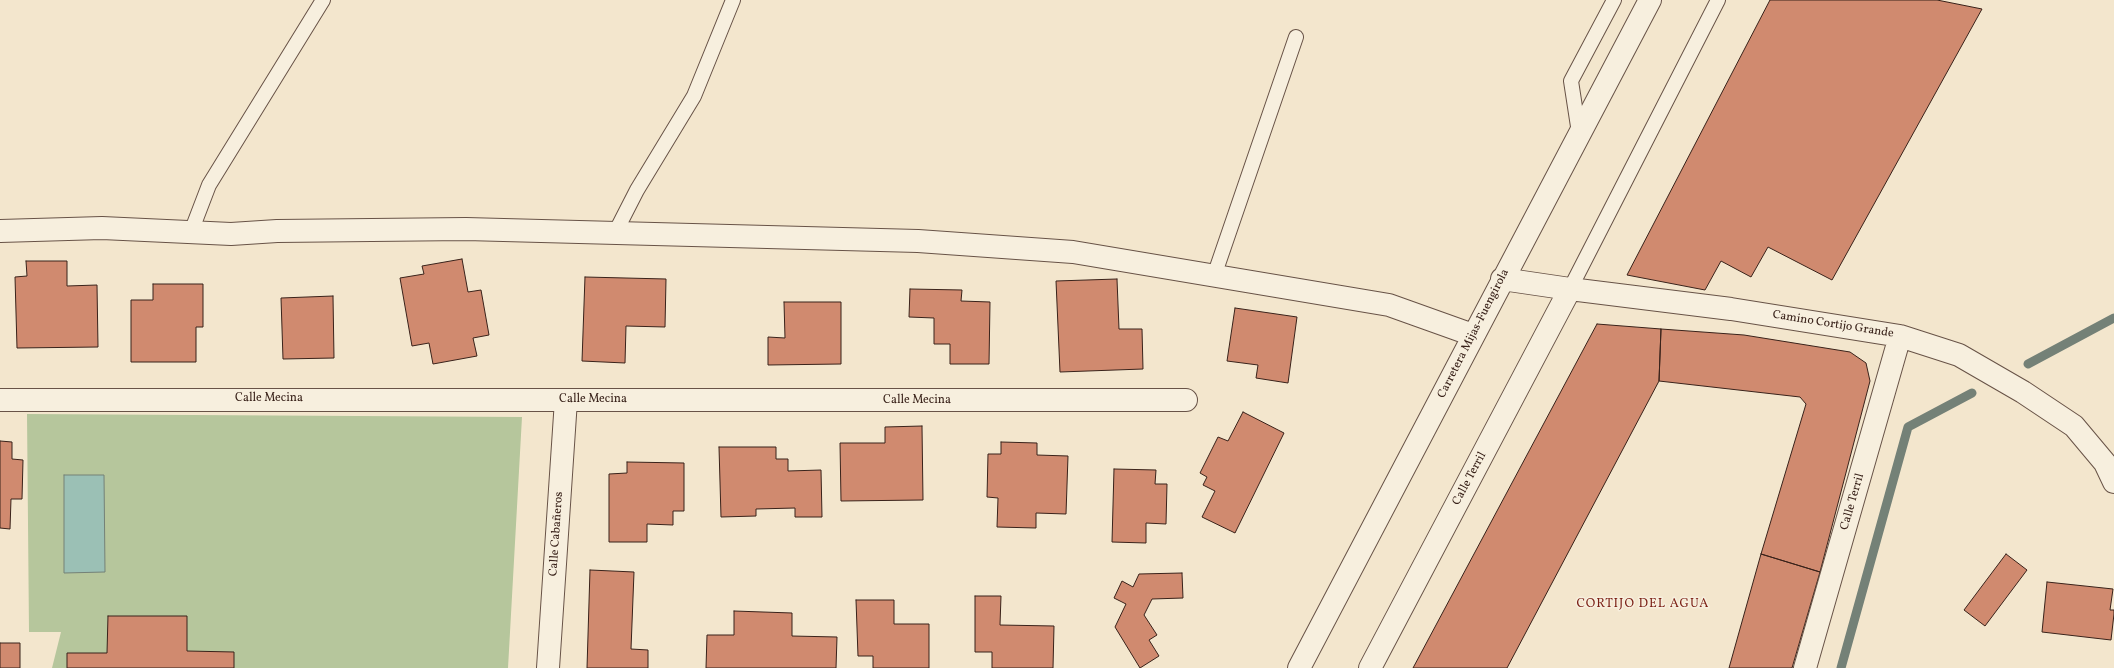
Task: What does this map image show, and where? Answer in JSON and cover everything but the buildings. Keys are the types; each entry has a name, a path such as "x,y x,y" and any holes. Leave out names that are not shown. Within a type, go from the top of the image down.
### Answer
{"street":[{"name":"Carretera Mijas-Fuengirola","path":"1299,668 1502,279 1650,0"},
{"path":"0,231 102,228 231,234 394,228 934,242 1073,252 1389,305 1473,335"},
{"name":"Camino Cortijo Grande","path":"1502,279 1570,290 1731,309 1900,336 1959,355 2023,392 2074,426 2105,463 2114,482"},
{"name":"Calle Terril","path":"1370,668 1570,290"},
{"name":"Calle Terril","path":"1805,668 1900,336"},
{"name":"Calle Mecina","path":"0,400 1186,400"},
{"name":"Calle Cabañeros","path":"548,668 566,400"}],"lane":[{"path":"191,232 209,185 323,0"},
{"path":"615,233 637,190 694,96 733,0"},
{"path":"1579,133 1571,82 1614,0"},
{"path":"1570,290 1718,0"},
{"path":"1214,276 1296,37"}],"green space":[{"path":"27,414 522,417 508,668 52,668 61,632 29,632"}],"water":[{"path":"64,475 104,475 105,572 64,573"}],"waterway":[{"path":"2028,364 2114,318"},
{"path":"1841,668 1908,427 1972,393"}],"district":[{"name":"CORTIJO DEL AGUA","path":"1643,605"}]}
